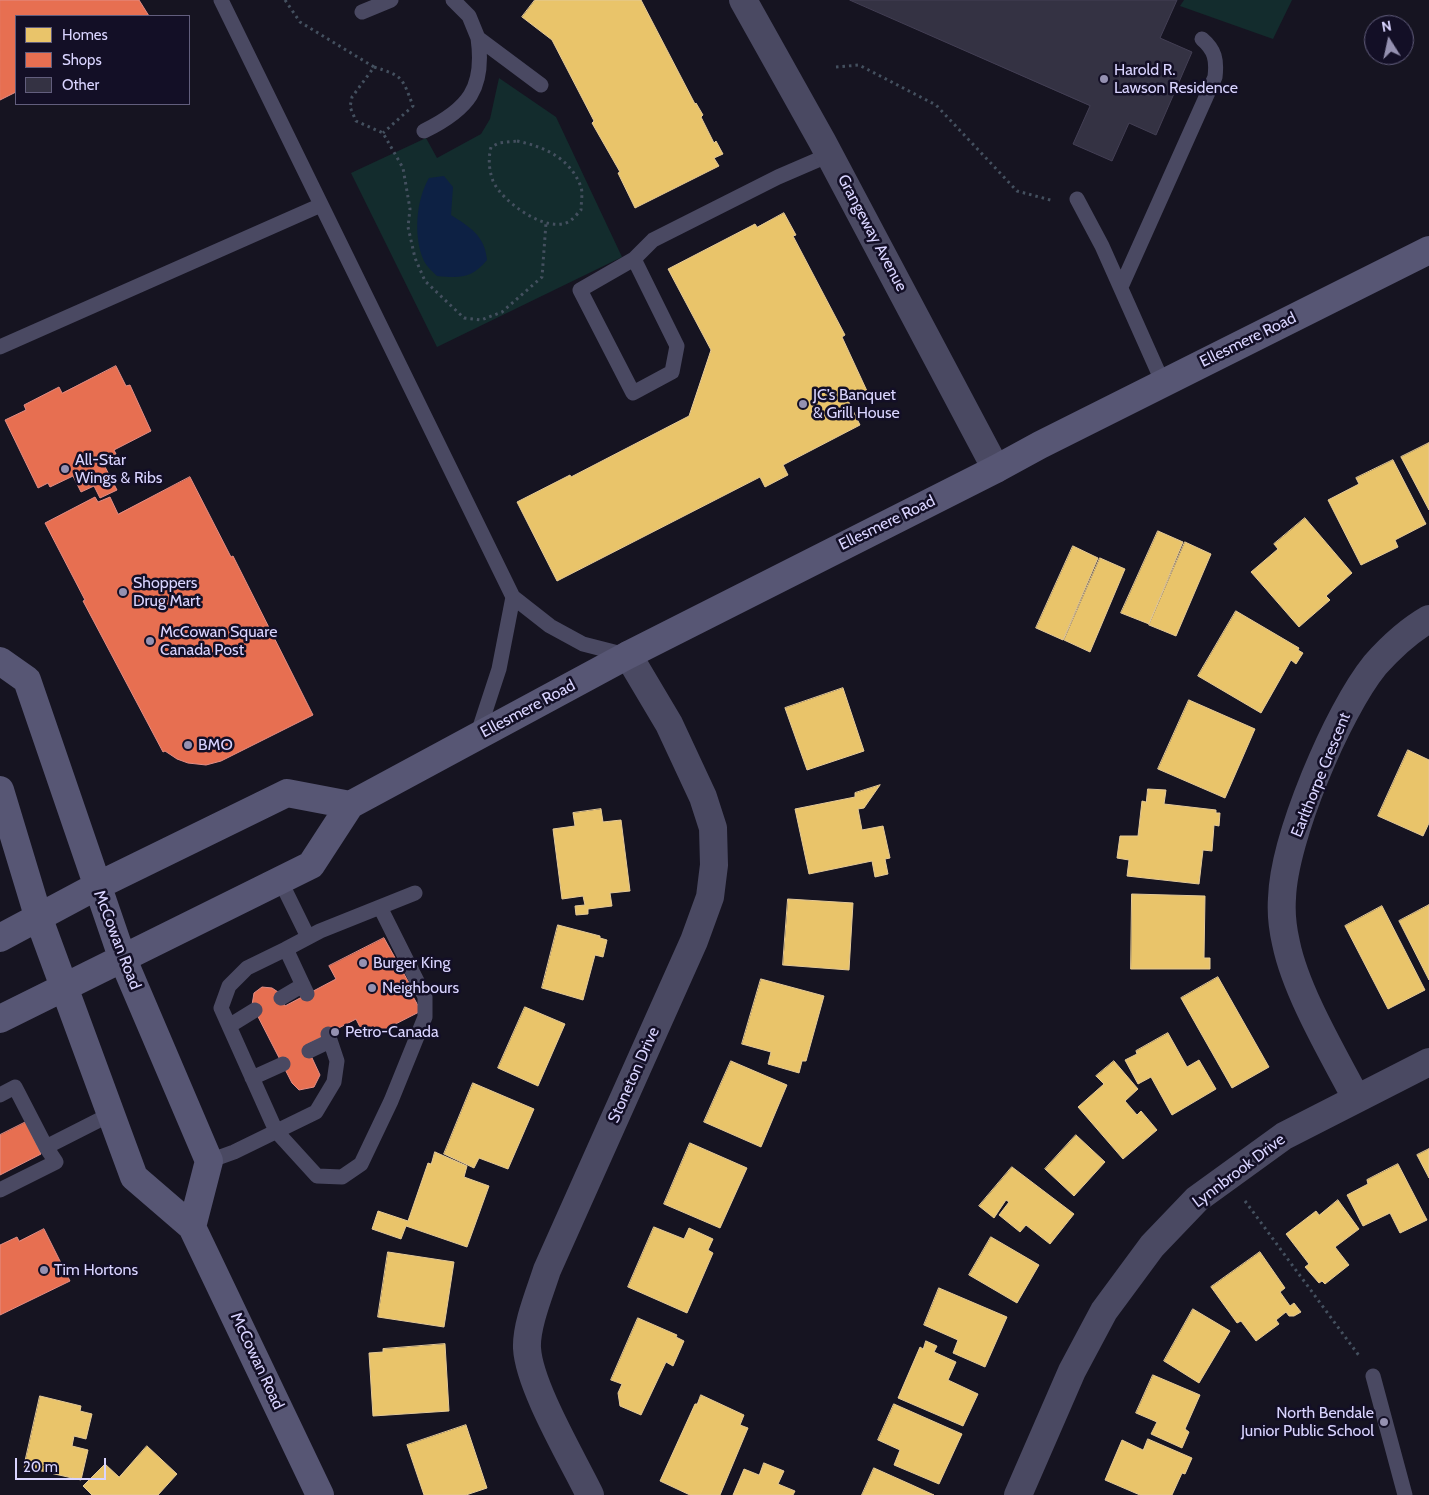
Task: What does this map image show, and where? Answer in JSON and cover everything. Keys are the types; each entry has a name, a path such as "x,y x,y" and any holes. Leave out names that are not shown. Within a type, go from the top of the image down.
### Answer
{"main road":[{"name":"Ellesmere Road","path":"0,1019 311,865 350,805 477,736 628,655 1429,250"},
{"name":"McCowan Road","path":"0,661 27,680 122,957 209,1161"},
{"name":"McCowan Road","path":"0,790 39,919 134,1177 192,1227 320,1495"},
{"path":"0,938 39,919 97,886 287,793 350,805"},
{"path":"192,1227 209,1161"}],"street":[{"name":"Grangeway Avenue","path":"743,0 829,155 996,469"},
{"name":"Earlthorpe Crescent","path":"1356,1098 1294,972 1286,943 1282,898 1297,823 1340,722 1374,666 1409,631 1429,619"},
{"name":"Stoneton Drive","path":"590,1495 541,1395 533,1370 527,1347 533,1313 547,1270 694,941 710,898 714,864 712,828 703,797 669,724 628,655"},
{"name":"Lynnbrook Drive","path":"1018,1495 1072,1371 1104,1310 1152,1246 1197,1199 1284,1136 1429,1062"}],"lane":[{"path":"221,0 513,597 550,626 583,644 628,655"},
{"path":"362,12 391,0"},
{"path":"424,131 451,116 466,103 480,75 481,58 478,38 469,16 455,0"},
{"path":"478,38 541,85"},
{"path":"1120,287 1215,77 1217,62 1211,47 1202,39"},
{"path":"634,259 677,346 672,372 633,393 580,290 634,259 652,240 778,177 829,155"},
{"path":"1077,199 1120,287 1163,383"},
{"path":"0,347 321,205"},
{"path":"477,736 499,669 513,597"},
{"path":"280,880 308,937"},
{"path":"380,907 408,960 424,997 425,1017 391,1101 360,1164 342,1177 317,1176 276,1132 221,1008 229,986 248,968 308,937 380,907 415,893"},
{"path":"281,998 305,990 286,949"},
{"path":"229,1026 255,1010"},
{"path":"209,1161 276,1132 316,1112 334,1082 337,1061 329,1037 309,1052"},
{"path":"252,1078 283,1064"},
{"path":"0,1095 15,1087 46,1147 56,1162 12,1176 0,1190"},
{"path":"46,1147 111,1114"},
{"path":"1373,1376 1405,1495"}],"path":[{"path":"285,0 300,22 374,67 397,74 406,88 413,106 383,133"},
{"path":"836,67 859,65 936,105 1017,191 1052,201 1077,199"},
{"path":"374,67 352,97 350,107 356,122 383,133 403,168 407,181 410,208 408,227 415,258 425,280 464,318 481,320 502,312 542,277 546,223"},
{"path":"517,141 542,147 569,165 582,188 581,210 569,222 546,223 513,207 494,182 488,160 491,147 499,143 517,141"},
{"path":"1229,1174 1249,1208 1373,1376"}],"green space":[{"path":"1184,0 1292,0 1273,39 1180,6"},
{"path":"499,78 556,117 622,257 437,347 351,173 426,138 437,158 481,134 490,119"}],"water":[{"path":"444,176 453,187 451,215 480,238 486,252 487,260 476,271 465,276 437,276 424,261 418,241 419,208 425,187 429,178"}],"building: Homes":[{"path":"535,0 641,0 695,104 703,115 701,117 714,143 716,141 723,154 714,158 719,166 635,208 618,173 620,172 592,123 594,121 552,40 522,17"},
{"path":"784,213 796,235 793,236 845,335 842,337 867,391 848,400 860,425 783,465 788,475 765,487 760,477 557,581 517,502 570,475 571,477 689,416 711,350 668,269 755,224 757,227"},
{"path":"1429,443 1429,510 1401,457"},
{"path":"1393,460 1426,524 1395,540 1398,547 1361,565 1328,500 1359,484 1356,478"},
{"path":"1305,518 1352,573 1326,596 1330,600 1299,627 1251,572 1278,549 1274,544"},
{"path":"1158,531 1183,542 1149,624 1121,613"},
{"path":"1185,542 1211,554 1176,636 1149,625"},
{"path":"1073,546 1098,558 1063,640 1036,628"},
{"path":"1100,558 1125,569 1090,652 1064,640"},
{"path":"1236,611 1299,648 1298,650 1303,653 1296,664 1291,660 1261,713 1198,676"},
{"path":"843,688 864,751 807,770 785,708"},
{"path":"1189,700 1255,729 1225,798 1158,769"},
{"path":"1408,750 1429,760 1429,823 1423,836 1378,816"},
{"path":"880,785 864,808 858,809 862,830 883,826 890,858 885,859 888,874 875,877 872,861 809,874 795,809 855,797 855,793"},
{"path":"1148,789 1166,790 1164,804 1216,810 1216,813 1220,813 1219,826 1214,825 1212,851 1203,850 1199,884 1127,876 1129,860 1117,858 1120,836 1138,836 1142,801 1146,802"},
{"path":"601,809 603,822 621,820 630,891 610,893 612,906 588,909 588,914 576,915 575,906 585,905 583,896 562,899 553,829 575,826 573,813"},
{"path":"1132,894 1205,896 1204,958 1210,958 1210,969 1131,969"},
{"path":"788,899 853,903 849,970 783,965"},
{"path":"1429,905 1429,980 1399,921"},
{"path":"1382,906 1425,990 1388,1009 1345,926"},
{"path":"558,925 600,936 600,938 607,940 603,957 595,955 583,1000 542,988"},
{"path":"1218,977 1269,1067 1232,1088 1181,998"},
{"path":"761,979 824,996 806,1061 802,1061 799,1073 768,1064 771,1052 742,1044"},
{"path":"525,1007 565,1024 538,1086 498,1068"},
{"path":"1168,1033 1187,1067 1199,1060 1216,1089 1172,1115 1151,1077 1138,1084 1125,1060 1137,1054 1136,1051"},
{"path":"731,1061 787,1085 761,1147 704,1122"},
{"path":"1114,1061 1138,1089 1125,1101 1137,1115 1141,1111 1157,1130 1123,1159 1078,1107 1104,1084 1096,1076"},
{"path":"473,1083 534,1109 508,1169 479,1158 474,1168 444,1154"},
{"path":"1076,1135 1105,1162 1074,1196 1045,1169"},
{"path":"690,1143 747,1168 720,1228 664,1204"},
{"path":"1429,1149 1429,1178 1417,1155"},
{"path":"435,1152 467,1166 464,1177 489,1186 467,1247 406,1226 401,1239 372,1229 378,1211 408,1221 428,1163 431,1164"},
{"path":"1398,1164 1427,1220 1400,1233 1390,1213 1363,1226 1347,1195 1368,1184 1367,1180"},
{"path":"1012,1167 1074,1214 1050,1244 1026,1225 1020,1232 999,1215 1009,1202 1006,1200 994,1218 979,1206"},
{"path":"1338,1200 1359,1229 1335,1247 1349,1265 1325,1284 1322,1281 1319,1283 1305,1267 1309,1264 1286,1234 1316,1211 1319,1215"},
{"path":"654,1227 684,1239 689,1228 713,1239 708,1250 713,1253 687,1313 628,1287"},
{"path":"991,1237 1039,1265 1017,1303 969,1275"},
{"path":"388,1252 454,1262 444,1327 378,1317"},
{"path":"1260,1252 1285,1288 1280,1292 1290,1306 1294,1303 1301,1312 1294,1316 1289,1316 1286,1312 1276,1320 1279,1324 1256,1341 1241,1321 1237,1323 1211,1287"},
{"path":"939,1288 1007,1317 985,1367 953,1353 958,1340 924,1325"},
{"path":"1193,1309 1230,1331 1199,1383 1164,1361"},
{"path":"638,1318 677,1335 676,1337 684,1341 673,1366 666,1362 641,1415 620,1406 618,1393 622,1384 611,1380"},
{"path":"926,1341 937,1346 934,1352 956,1362 948,1380 978,1394 963,1426 898,1398 920,1347 923,1349"},
{"path":"445,1344 449,1411 373,1416 369,1353 383,1352 383,1349"},
{"path":"1153,1375 1200,1395 1185,1429 1189,1432 1182,1448 1151,1434 1157,1422 1136,1413"},
{"path":"701,1395 744,1415 740,1425 748,1428 720,1495 690,1495 660,1481 695,1404 697,1404"},
{"path":"40,1396 81,1406 80,1411 92,1414 86,1439 74,1436 72,1446 88,1450 81,1480 24,1467"},
{"path":"894,1404 962,1434 939,1484 894,1465 900,1450 878,1440"},
{"path":"466,1425 487,1488 466,1495 424,1495 407,1445"},
{"path":"1148,1439 1192,1458 1185,1474 1182,1473 1172,1495 1140,1495 1105,1480 1122,1440 1143,1450"},
{"path":"147,1446 177,1474 158,1495 92,1495 83,1486 105,1464 119,1477"},
{"path":"764,1463 784,1471 778,1484 795,1491 793,1495 733,1495 744,1469 759,1475"},
{"path":"874,1468 912,1485 934,1495 862,1495"}],"building: Shops":[{"path":"0,0 139,0 148,15 15,15 15,92 0,100"},
{"path":"116,366 126,386 130,385 151,431 114,450 116,454 102,461 117,490 100,498 94,486 81,492 73,476 50,487 48,483 38,488 5,420 26,410 24,405 59,387 62,393"},
{"path":"190,477 231,557 233,556 313,715 221,761 206,765 188,763 177,759 165,751 163,752 83,601 85,600 45,523 95,497 98,502 110,497 118,514"},
{"path":"384,938 413,990 410,991 421,1011 366,1039 356,1019 306,1045 320,1075 314,1087 299,1090 292,1083 252,1005 254,993 262,987 272,988 278,992 285,1006 336,979 329,966"},
{"path":"26,1122 41,1154 0,1175 0,1135"},
{"path":"44,1229 70,1281 0,1315 0,1245 17,1237 19,1241"}],"building: Other":[{"name":"Harold R. Lawson Residence","path":"850,0 1177,0 1160,38 1192,52 1156,135 1129,123 1112,161 1073,144 1090,106"}],"place":[{"name":"Harold R. Lawson Residence","path":"1104,79"},
{"name":"JC’s Banquet & Grill House","path":"803,404"},
{"name":"All-Star Wings & Ribs","path":"65,469"},
{"name":"Shoppers Drug Mart","path":"123,592"},
{"name":"McCowan Square Canada Post","path":"150,641"},
{"name":"BMO","path":"188,745"},
{"name":"Burger King","path":"363,963"},
{"name":"Neighbours","path":"372,988"},
{"name":"Petro-Canada","path":"335,1032"},
{"name":"Tim Hortons","path":"44,1270"},
{"name":"North Bendale Junior Public School","path":"1384,1422"}]}
